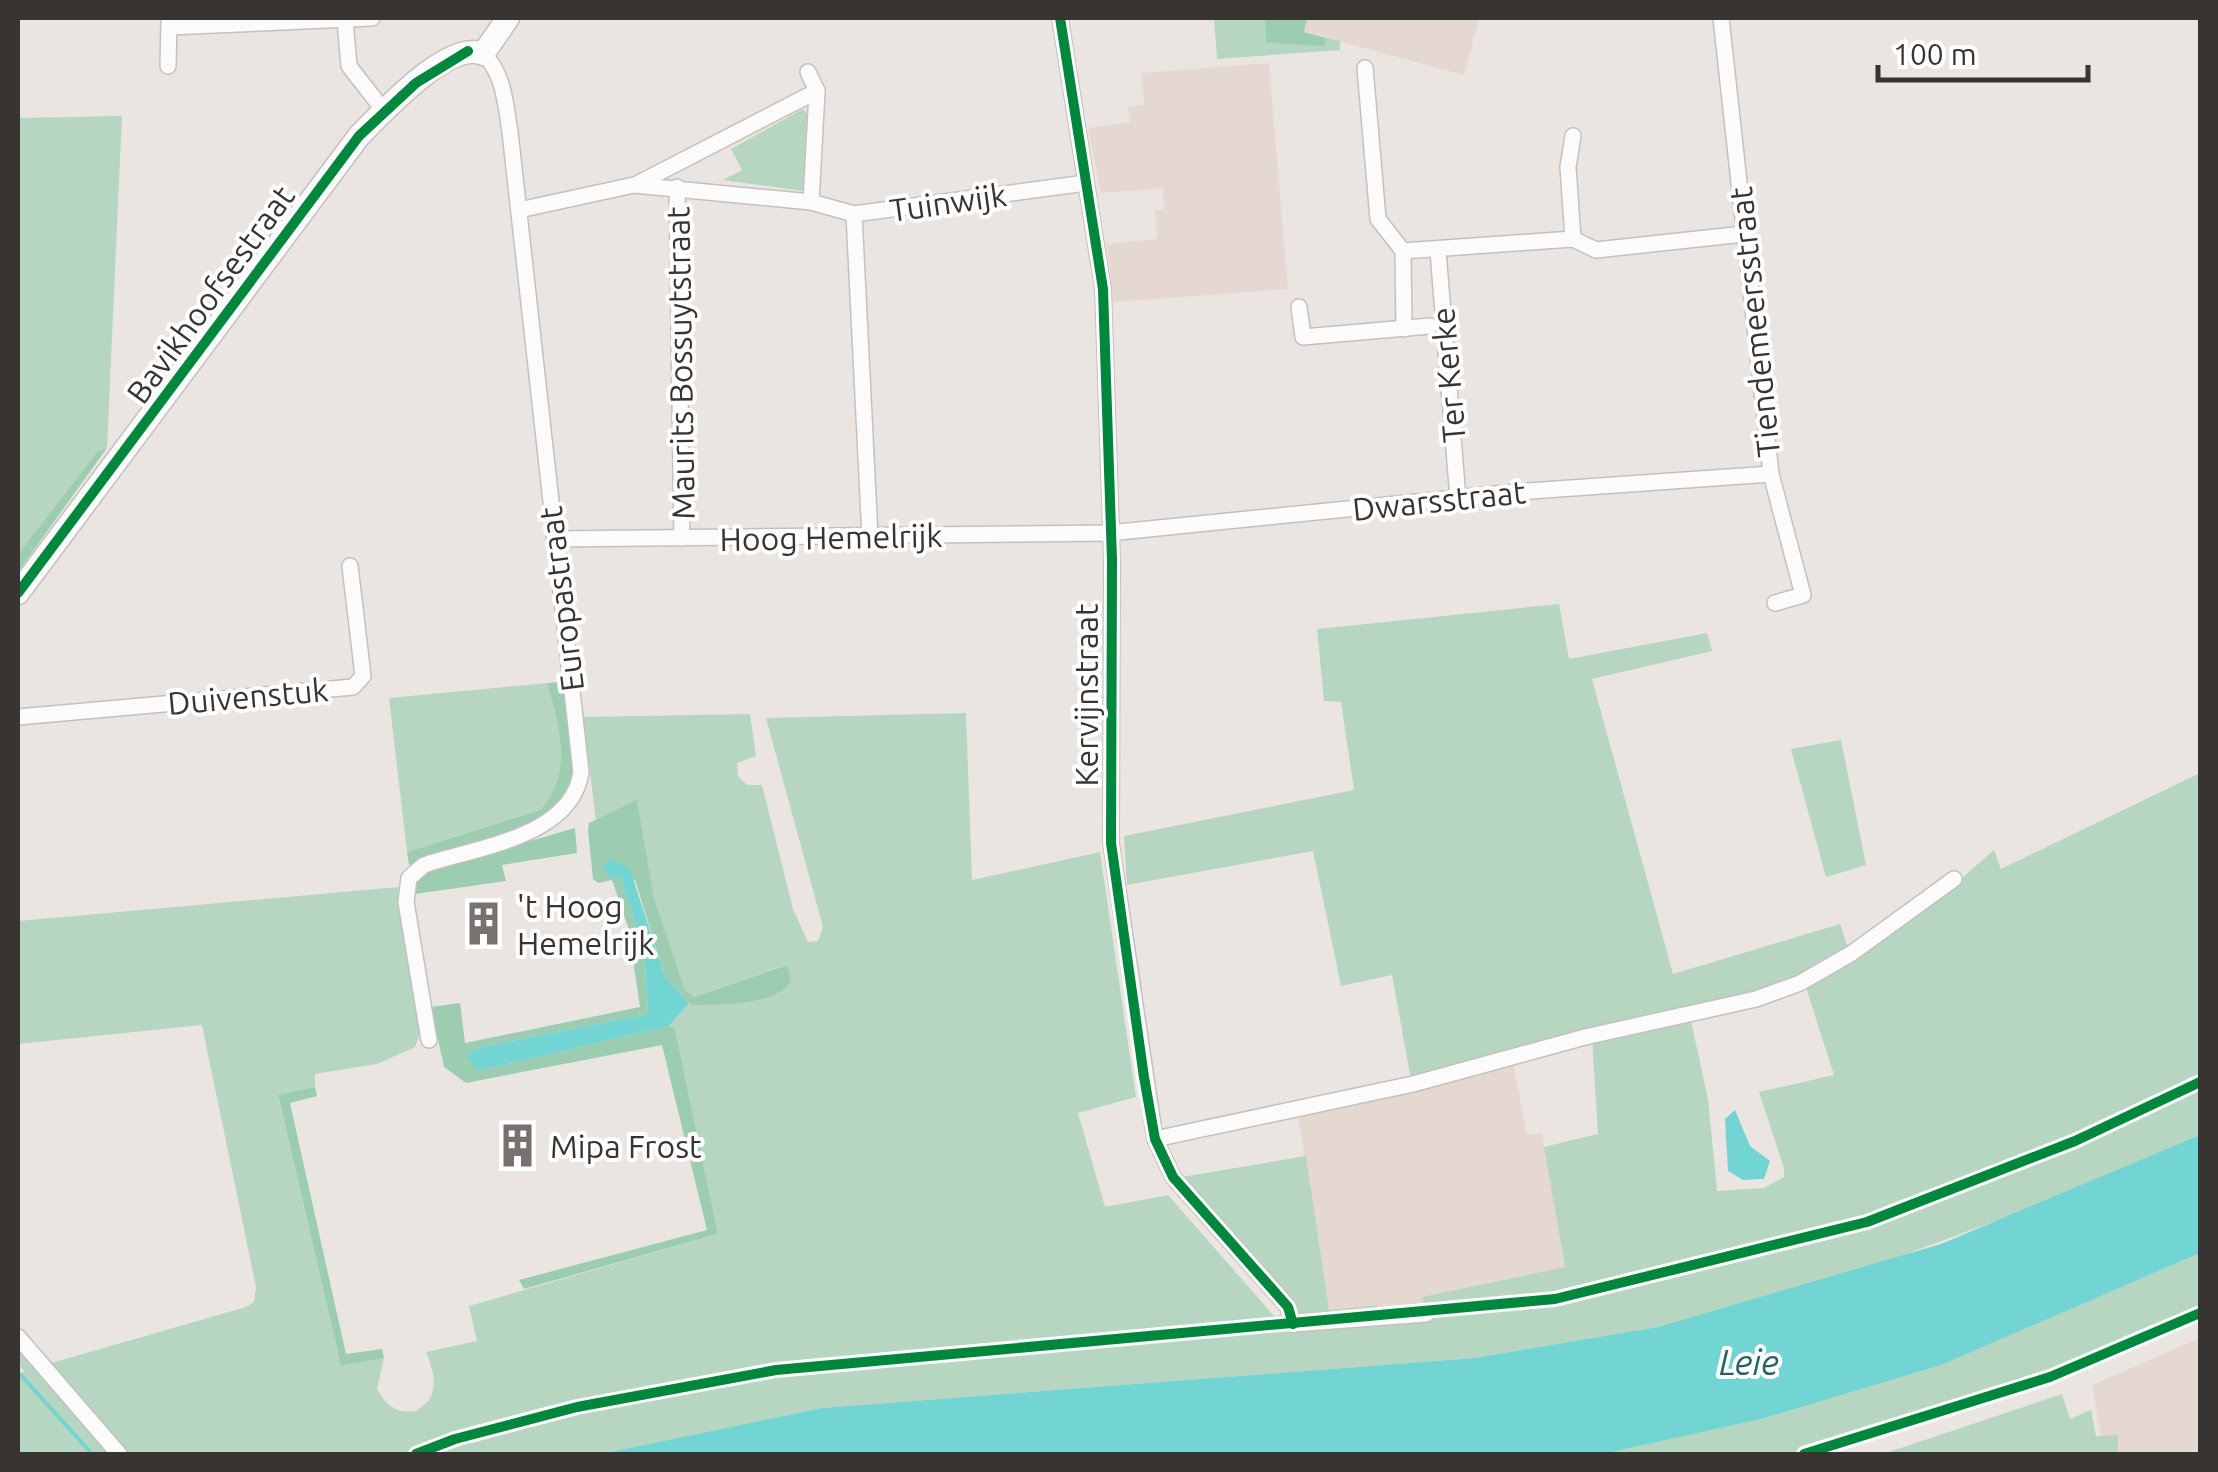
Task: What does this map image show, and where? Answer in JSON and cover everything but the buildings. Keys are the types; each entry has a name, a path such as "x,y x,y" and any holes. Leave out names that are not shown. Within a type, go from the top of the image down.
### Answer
{"street":[{"path":"168,66 169,22 372,18"},
{"path":"484,54 508,18"},
{"name":"Kervijnstraat","path":"1060,18 1103,289 1111,843 1156,1140 1173,1176 1288,1307 1293,1324 1426,1314"},
{"name":"Tiendemeersstraat","path":"1720,18 1771,474 1803,596 1776,603"},
{"path":"345,20 349,66 384,111"},
{"name":"Bavikhoofsestraat","path":"18,593 336,165 384,111 450,58 468,51 484,54"},
{"name":"Europastraat","path":"429,1040 406,902 408,878 424,865 544,825 578,793 581,772 504,94 492,62 484,54"},
{"name":"Ter Kerke","path":"1365,68 1378,219 1402,252 1404,329"},
{"path":"808,72 817,91 811,202"},
{"name":"Tuinwijk","path":"519,210 634,185 817,91"},
{"path":"1573,239 1568,167 1574,136"},
{"name":"Tuinwijk","path":"634,185 811,202 854,214 1086,184"},
{"name":"Maurits Bossuytstraat","path":"677,188 682,538"},
{"path":"854,214 870,537"},
{"path":"1402,252 1573,239 1596,250 1744,234"},
{"name":"Ter Kerke","path":"1438,252 1458,499"},
{"name":"Ter Kerke","path":"1299,307 1303,337 1430,326"},
{"name":"Dwarsstraat","path":"1108,533 1771,474"},
{"name":"Hoog Hemelrijk","path":"554,539 1108,533"},
{"name":"Duivenstuk","path":"18,717 353,687 363,676 350,566"},
{"path":"1156,1140 1413,1084 1584,1037 1756,999 1800,983 1852,953 1954,879"},
{"path":"18,1337 119,1454"}],"shaded area":[{"path":"1307,18 1479,18 1464,75 1304,32"},
{"path":"1269,63 1288,289 1113,302 1107,244 1157,239 1155,210 1164,209 1163,188 1101,193 1088,128 1130,122 1128,107 1144,105 1142,73"},
{"path":"1513,1062 1527,1135 1542,1133 1565,1267 1423,1297 1427,1309 1378,1313 1377,1305 1329,1310 1298,1115"},
{"path":"2200,1338 2200,1454 2104,1454 2092,1385"}],"green space":[{"path":"1214,18 1265,18 1266,43 1324,45 1326,38 1340,41 1340,50 1217,59"},
{"path":"1265,18 1307,18 1304,32 1326,38 1324,46 1266,43"},
{"path":"803,109 807,114 803,191 723,180 742,170 731,149"},
{"path":"122,116 107,448 97,452 18,554 18,118"},
{"path":"107,448 18,572 18,554 97,452"},
{"path":"1559,604 1569,659 1707,633 1712,651 1592,679 1673,974 1840,924 1849,951 1764,991 1411,1080 1392,975 1341,986 1313,851 1127,885 1124,836 1354,790 1341,702 1324,701 1317,629"},
{"path":"568,681 575,764 566,794 551,811 506,835 409,865 407,852 540,810 557,781 561,749 547,683"},
{"path":"547,683 561,749 557,781 540,810 407,852 389,698"},
{"path":"966,713 972,880 1100,852 1136,1097 1078,1113 1105,1207 1168,1195 1274,1316 1299,1312 1182,1177 1306,1156 1329,1310 1377,1305 1378,1312 1426,1308 1422,1297 1565,1267 1544,1147 1598,1134 1592,1038 1691,1021 1708,1099 1717,1191 1764,1188 1784,1177 1784,1168 1759,1092 1834,1075 1805,984 1941,896 1994,850 2001,869 2200,773 2200,1135 2062,1196 1877,1265 1658,1327 1474,1358 822,1408 600,1454 18,1454 18,1377 24,1371 18,1363 18,1330 48,1364 246,1307 254,1302 256,1287 202,1025 18,1044 18,921 398,887 419,992 420,1032 415,1047 377,1064 315,1074 315,1087 278,1096 341,1366 384,1358 377,1389 393,1408 416,1411 433,1392 426,1352 477,1341 469,1306 718,1234 675,1029 669,1026 689,1003 777,993 791,982 786,965 694,997 685,990 654,898 637,801 596,820 583,717 750,714 756,756 737,763 738,776 747,785 762,785 793,909 808,942 818,941 823,927 766,718"},
{"path":"1841,740 1866,865 1826,877 1791,749"},
{"path":"637,800 654,898 685,990 694,997 787,965 791,982 759,1000 691,1005 665,977 635,880 620,875 644,948 648,1014 477,1048 468,1056 478,1071 669,1026 675,1029 718,1234 524,1289 519,1280 707,1230 662,1045 466,1083 444,1067 431,1007 460,1003 465,1043 640,1007 628,927 612,880 598,883 593,879 588,830 589,823"},
{"path":"575,828 577,853 502,865 506,881 415,894 410,876"},
{"path":"315,1087 317,1096 290,1103 346,1354 382,1349 384,1358 341,1366 278,1095"},
{"path":"2200,1253 2200,1308 2052,1371 1790,1454 1597,1454 1761,1419 1940,1365"},
{"path":"2062,1394 2070,1419 2091,1410 2096,1436 2118,1435 2118,1454 1883,1454"}],"water":[{"path":"612,859 630,869 665,977 689,1003 669,1026 478,1071 467,1056 477,1048 648,1014 644,948 620,876 612,879 603,868"},
{"path":"1735,1110 1750,1146 1770,1161 1764,1179 1743,1180 1728,1171 1725,1119"},
{"name":"Leie","path":"2200,1135 2200,1253 1941,1365 1761,1419 1611,1452 600,1454 822,1408 1474,1358 1658,1327 1941,1244"}],"waterway":[{"path":"18,1372 92,1454"}],"cycle path":[{"path":"1060,18 1103,289 1112,560 1111,843 1155,1139 1173,1177 1288,1307 1293,1324"},
{"path":"18,593 359,136 416,83 468,51"},
{"path":"416,1454 455,1439 577,1407 776,1370 1555,1299 1867,1222 2075,1141 2200,1082"},
{"path":"1804,1454 2050,1377 2200,1313"}],"place":[{"name":"'t Hoog Hemelrijk","path":"484,924"},
{"name":"Mipa Frost","path":"517,1146"}]}
